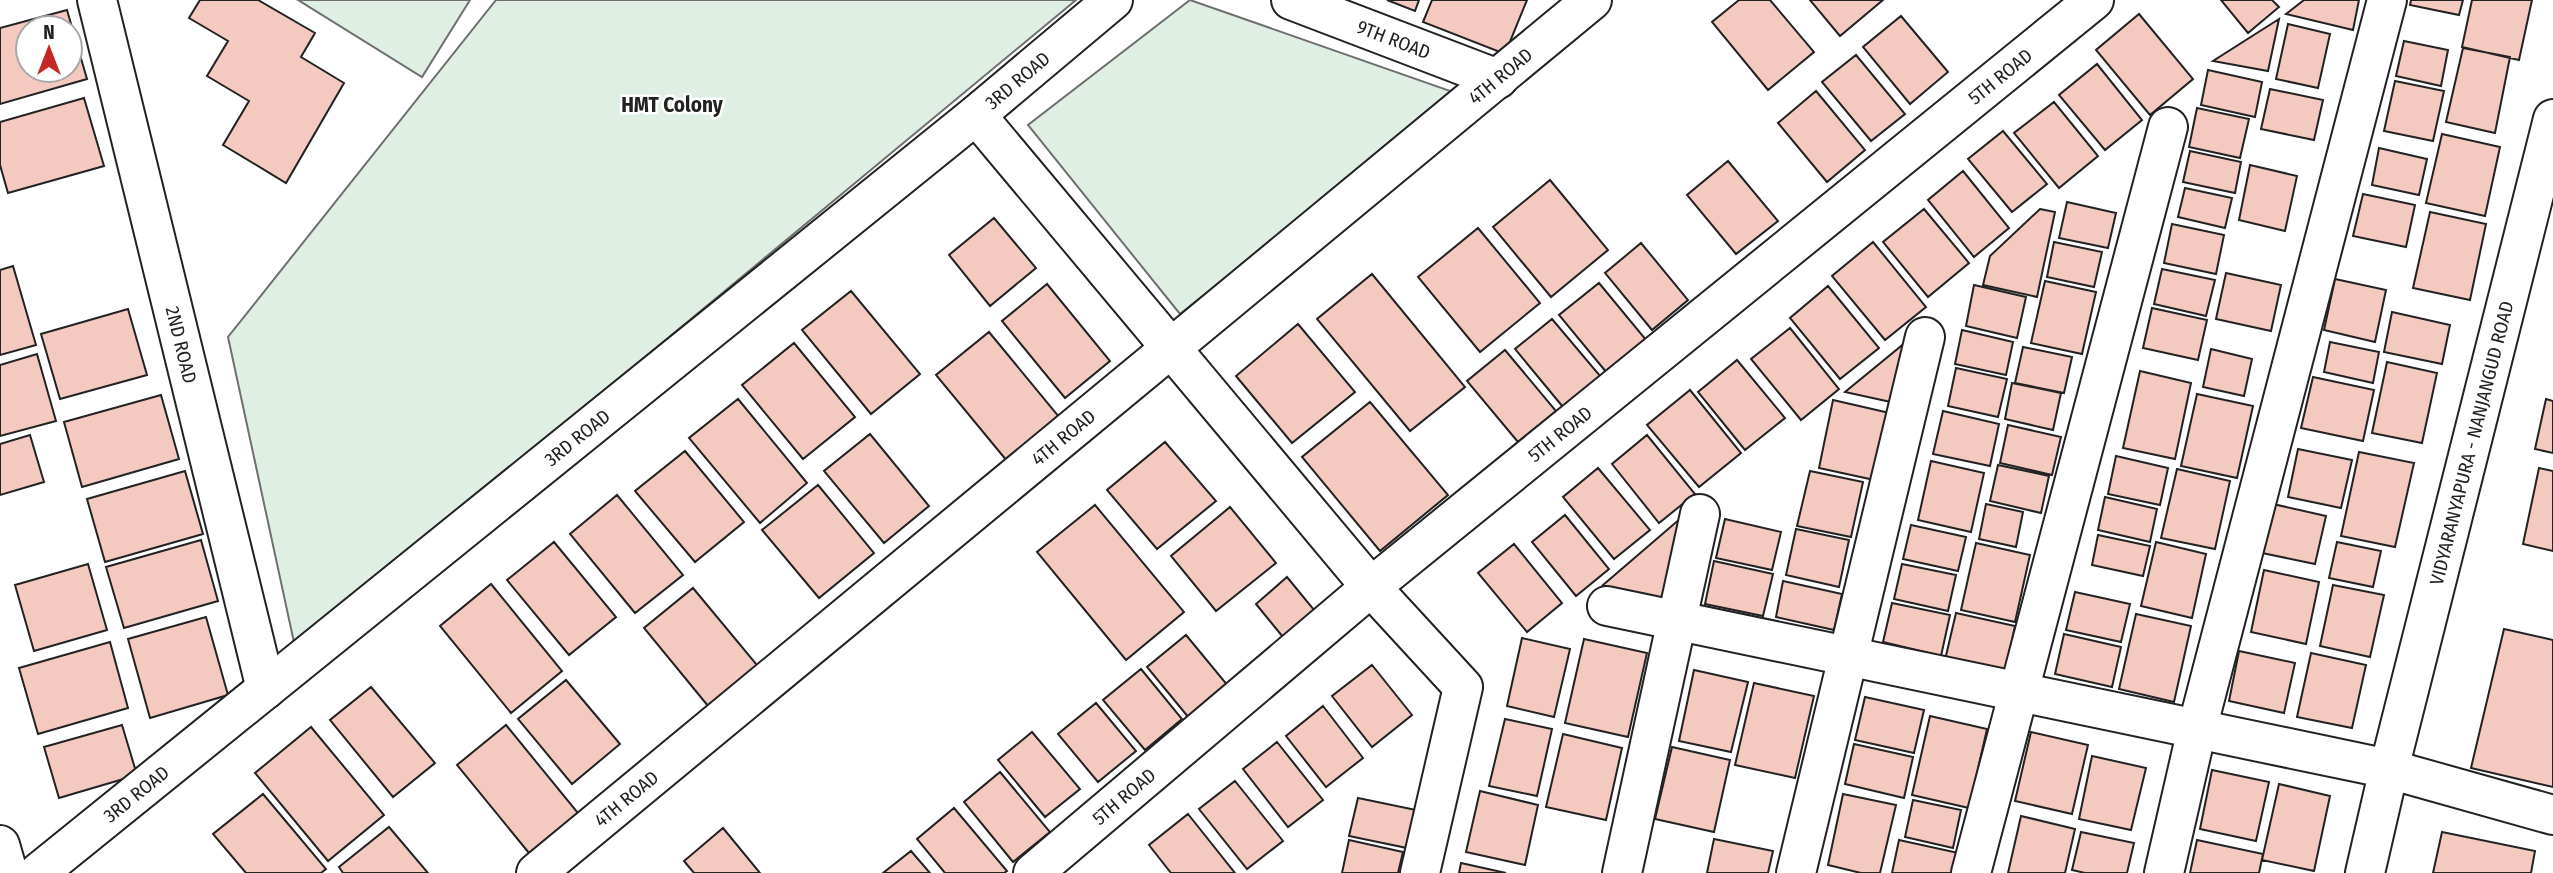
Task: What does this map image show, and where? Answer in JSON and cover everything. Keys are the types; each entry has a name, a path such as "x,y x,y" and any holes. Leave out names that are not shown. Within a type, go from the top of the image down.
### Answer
{"street":[{"name":"2ND ROAD","path":"96,0 266,689"},
{"name":"3RD ROAD","path":"38,873 976,115 1113,0"},
{"name":"9TH ROAD","path":"1291,0 1499,79"},
{"name":"4TH ROAD","path":"536,873 1592,0"},
{"name":"5TH ROAD","path":"1032,873 1371,587 2094,0"},
{"path":"2164,873 2197,730 2386,0"},
{"path":"976,115 1371,587 1463,687 1420,873"},
{"name":"VIDYARANYAPURA - NANJANGUD ROAD","path":"2365,873 2553,119"},
{"path":"1971,873 2168,127"},
{"path":"1796,873 1926,338"},
{"path":"1622,873 1700,514"},
{"path":"1607,606 2389,769 2553,815"},
{"path":"0,845 8,873"}],"green space":[{"path":"298,0 470,0 422,77"},
{"path":"496,0 1076,0 295,647 228,337"},
{"path":"1190,0 1456,93 1180,314 1028,125"}],"building":[{"path":"200,0 258,0 315,33 301,57 344,83 286,183 223,145 249,101 207,76 228,41 189,18"},
{"path":"1387,0 1419,0 1415,11"},
{"path":"1432,0 1527,0 1505,54 1423,22"},
{"path":"1739,0 1770,0 1814,52 1768,90 1712,22"},
{"path":"1810,0 1883,0 1840,36"},
{"path":"2221,0 2272,0 2279,7 2248,33"},
{"path":"2304,0 2359,0 2353,30 2286,14"},
{"path":"2411,0 2463,0 2459,15 2410,5"},
{"path":"2472,0 2532,0 2519,60 2462,47"},
{"path":"67,10 68,14 52,14"},
{"path":"2139,14 2193,79 2150,115 2096,50"},
{"path":"1901,16 1948,72 1910,104 1863,47"},
{"path":"2279,19 2268,71 2213,61"},
{"path":"14,24 14,84 70,84 0,104 0,28"},
{"path":"2288,24 2330,34 2318,88 2276,79"},
{"path":"2404,41 2448,50 2441,86 2396,76"},
{"path":"2463,48 2510,57 2495,133 2446,122"},
{"path":"1856,55 1905,114 1871,141 1822,82"},
{"path":"2097,64 2142,120 2105,150 2059,95"},
{"path":"2208,70 2262,82 2255,117 2201,105"},
{"path":"2395,81 2444,91 2433,141 2384,131"},
{"path":"2270,89 2323,100 2314,140 2261,129"},
{"path":"1816,91 1865,150 1827,182 1778,123"},
{"path":"84,98 104,166 8,193 0,165 0,122"},
{"path":"2054,102 2098,156 2059,188 2014,133"},
{"path":"2197,108 2249,119 2240,158 2189,147"},
{"path":"2003,131 2047,184 2012,212 1968,159"},
{"path":"2442,134 2500,147 2485,216 2426,203"},
{"path":"2379,148 2427,159 2419,195 2372,185"},
{"path":"2190,151 2241,162 2235,193 2183,182"},
{"path":"1728,161 1778,221 1736,254 1687,195"},
{"path":"2250,165 2297,176 2285,231 2239,220"},
{"path":"1963,171 2009,228 1974,257 1928,200"},
{"path":"1550,180 1608,250 1551,297 1493,227"},
{"path":"2185,188 2232,198 2225,228 2178,217"},
{"path":"2363,194 2415,205 2406,247 2353,236"},
{"path":"2067,202 2116,213 2108,248 2059,238"},
{"path":"1924,209 1969,263 1928,297 1883,242"},
{"path":"2040,209 2055,212 2037,297 1983,285 1990,256"},
{"path":"2430,212 2486,224 2470,300 2413,288"},
{"path":"994,218 1036,268 990,306 949,255"},
{"path":"2172,224 2224,235 2216,274 2164,263"},
{"path":"1478,228 1540,303 1480,352 1418,277"},
{"path":"1873,242 1926,307 1885,340 1832,276"},
{"path":"2054,242 2102,252 2094,287 2047,277"},
{"path":"1641,243 1688,300 1652,330 1605,273"},
{"path":"13,266 36,345 0,355 0,270"},
{"path":"2162,269 2215,280 2206,316 2154,304"},
{"path":"2226,273 2281,285 2271,331 2216,319"},
{"path":"1372,274 1465,387 1410,431 1317,319"},
{"path":"2335,279 2386,290 2375,342 2324,330"},
{"path":"2045,281 2096,292 2082,354 2031,343"},
{"path":"1599,283 1647,341 1607,373 1559,315"},
{"path":"1047,284 1110,361 1065,398 1002,321"},
{"path":"1974,285 2026,297 2017,338 1966,326"},
{"path":"1828,286 1879,348 1840,379 1790,318"},
{"path":"851,291 920,374 871,414 802,330"},
{"path":"2152,308 2207,320 2198,360 2143,348"},
{"path":"128,309 147,375 60,399 41,334"},
{"path":"2392,312 2450,325 2442,364 2384,352"},
{"path":"1552,319 1601,377 1563,407 1515,349"},
{"path":"1298,324 1355,392 1292,443 1236,376"},
{"path":"1790,328 1839,389 1801,420 1751,359"},
{"path":"1962,330 2013,342 2006,375 1955,364"},
{"path":"989,332 1060,418 1007,461 936,375"},
{"path":"1917,333 1900,404 1845,392"},
{"path":"2330,342 2379,352 2373,383 2324,372"},
{"path":"794,343 855,417 803,459 742,385"},
{"path":"2023,347 2072,357 2064,393 2015,383"},
{"path":"2211,349 2252,359 2244,396 2203,387"},
{"path":"1505,350 1556,411 1518,442 1467,381"},
{"path":"37,354 56,421 0,436 0,365"},
{"path":"1737,360 1785,418 1745,450 1698,392"},
{"path":"2387,362 2437,373 2422,443 2372,433"},
{"path":"1956,368 2007,379 1998,417 1948,406"},
{"path":"2140,371 2191,383 2175,459 2123,448"},
{"path":"2313,377 2374,390 2363,441 2301,428"},
{"path":"2012,383 2061,393 2053,430 2005,419"},
{"path":"1690,390 1741,453 1699,487 1647,425"},
{"path":"2197,394 2253,406 2237,478 2181,466"},
{"path":"161,395 179,459 82,487 64,422"},
{"path":"738,399 807,483 760,523 689,438"},
{"path":"2546,399 2553,401 2553,453 2535,449"},
{"path":"1833,400 1894,414 1879,481 1819,468"},
{"path":"1370,402 1448,495 1380,551 1302,457"},
{"path":"1943,411 1999,424 1990,466 1933,454"},
{"path":"2008,425 2061,437 2052,475 2000,463"},
{"path":"870,434 929,506 884,543 824,471"},
{"path":"30,435 44,482 0,495 0,444"},
{"path":"1647,435 1695,494 1659,523 1612,464"},
{"path":"1165,442 1216,501 1157,549 1107,490"},
{"path":"2298,449 2352,460 2341,508 2288,497"},
{"path":"685,451 744,522 695,562 635,491"},
{"path":"2359,452 2414,463 2395,547 2341,536"},
{"path":"2116,456 2168,468 2160,505 2108,494"},
{"path":"1931,461 1984,473 1971,532 1918,520"},
{"path":"1998,465 2049,476 2041,513 1990,501"},
{"path":"1598,468 1650,530 1614,559 1563,497"},
{"path":"2539,468 2553,471 2553,551 2523,544"},
{"path":"2177,469 2230,481 2215,549 2161,538"},
{"path":"185,471 203,534 105,562 87,499"},
{"path":"1810,471 1863,482 1851,537 1797,526"},
{"path":"818,485 874,553 819,598 762,530"},
{"path":"617,495 683,575 635,613 570,534"},
{"path":"2105,497 2157,509 2150,542 2098,530"},
{"path":"1986,504 2023,512 2016,547 1979,539"},
{"path":"2273,504 2326,516 2315,564 2262,553"},
{"path":"1095,505 1184,612 1126,660 1037,552"},
{"path":"1230,507 1276,563 1216,611 1171,556"},
{"path":"1565,515 1609,569 1576,596 1532,542"},
{"path":"1681,518 1661,601 1603,585"},
{"path":"1725,519 1781,532 1772,570 1716,558"},
{"path":"1911,525 1966,537 1958,571 1903,559"},
{"path":"1796,529 1849,540 1839,587 1786,575"},
{"path":"2098,535 2150,546 2143,576 2092,565"},
{"path":"201,540 218,601 124,628 106,567"},
{"path":"554,542 616,617 569,655 507,580"},
{"path":"2156,542 2206,554 2192,618 2141,606"},
{"path":"2337,542 2381,551 2373,587 2329,578"},
{"path":"1976,543 2030,555 2015,622 1961,610"},
{"path":"1514,544 1562,603 1527,632 1478,573"},
{"path":"1714,561 1773,574 1763,616 1705,604"},
{"path":"88,564 107,630 34,651 15,585"},
{"path":"1902,564 1956,575 1948,611 1894,599"},
{"path":"2264,570 2319,582 2306,644 2251,632"},
{"path":"1287,577 1319,616 1287,642 1256,604"},
{"path":"1783,581 1842,594 1834,630 1776,617"},
{"path":"491,584 562,671 511,713 440,626"},
{"path":"2333,585 2384,595 2370,657 2320,646"},
{"path":"693,588 762,671 713,712 644,628"},
{"path":"2075,592 2130,604 2121,642 2066,630"},
{"path":"1892,603 1950,615 1941,656 1883,642"},
{"path":"1956,613 2015,626 2005,672 1945,660"},
{"path":"2136,614 2191,626 2174,702 2119,689"},
{"path":"206,617 228,695 150,718 128,639"},
{"path":"2504,629 2553,640 2553,787 2471,768"},
{"path":"2064,634 2121,647 2112,687 2055,674"},
{"path":"1186,635 1229,687 1189,718 1147,667"},
{"path":"1522,638 1570,649 1554,717 1507,706"},
{"path":"1584,639 1647,653 1628,737 1565,723"},
{"path":"110,642 128,708 38,734 19,668"},
{"path":"2239,651 2295,663 2284,713 2229,701"},
{"path":"2311,653 2366,665 2352,728 2297,717"},
{"path":"1372,665 1412,715 1372,747 1332,696"},
{"path":"1141,669 1182,719 1145,750 1103,700"},
{"path":"1694,670 1748,682 1731,752 1679,741"},
{"path":"566,680 620,744 572,784 518,719"},
{"path":"1754,683 1814,696 1795,778 1735,765"},
{"path":"371,687 435,763 393,797 330,720"},
{"path":"1865,697 1924,710 1914,753 1855,740"},
{"path":"1096,703 1136,751 1098,782 1058,734"},
{"path":"1323,706 1363,758 1326,787 1286,736"},
{"path":"1930,716 1987,729 1969,808 1912,795"},
{"path":"1505,719 1552,729 1537,796 1489,786"},
{"path":"122,725 137,775 59,798 44,747"},
{"path":"506,725 578,813 529,853 457,765"},
{"path":"311,727 384,815 328,861 255,773"},
{"path":"1032,732 1080,789 1045,817 998,760"},
{"path":"2031,732 2088,745 2072,814 2015,801"},
{"path":"1563,734 1622,748 1606,820 1546,807"},
{"path":"1277,742 1323,800 1288,827 1243,769"},
{"path":"1854,744 1913,757 1904,798 1845,784"},
{"path":"1672,747 1730,760 1714,832 1655,819"},
{"path":"2092,756 2146,768 2131,830 2079,819"},
{"path":"2212,770 2269,782 2256,841 2200,829"},
{"path":"1000,772 1050,832 1013,862 964,802"},
{"path":"1235,781 1283,841 1247,869 1199,809"},
{"path":"2279,784 2330,796 2314,871 2262,860"},
{"path":"1480,791 1538,805 1525,865 1466,852"},
{"path":"263,794 326,869 321,873 246,873 213,834"},
{"path":"1843,794 1896,805 1880,873 1861,873 1828,865"},
{"path":"1358,798 1416,810 1407,848 1349,836"},
{"path":"1913,800 1961,810 1953,848 1905,837"},
{"path":"954,808 1007,871 945,873 917,839"},
{"path":"1188,814 1235,873 1171,873 1149,845"},
{"path":"2021,816 2075,829 2065,873 2008,873"},
{"path":"389,827 428,873 343,873 339,867"},
{"path":"723,828 760,873 694,873 684,861"},
{"path":"2081,832 2134,843 2127,873 2085,873 2072,870"},
{"path":"2442,832 2535,851 2531,873 2433,873"},
{"path":"1714,839 1773,851 1768,873 1707,873"},
{"path":"1349,840 1403,852 1398,873 1342,873"},
{"path":"1899,840 1963,854 1959,873 1892,873"},
{"path":"2197,840 2263,854 2259,873 2190,873"},
{"path":"911,851 930,873 883,873"},
{"path":"1461,863 1506,873 1459,873"}],"district":[{"name":"HMT Colony","path":"672,105"}]}
